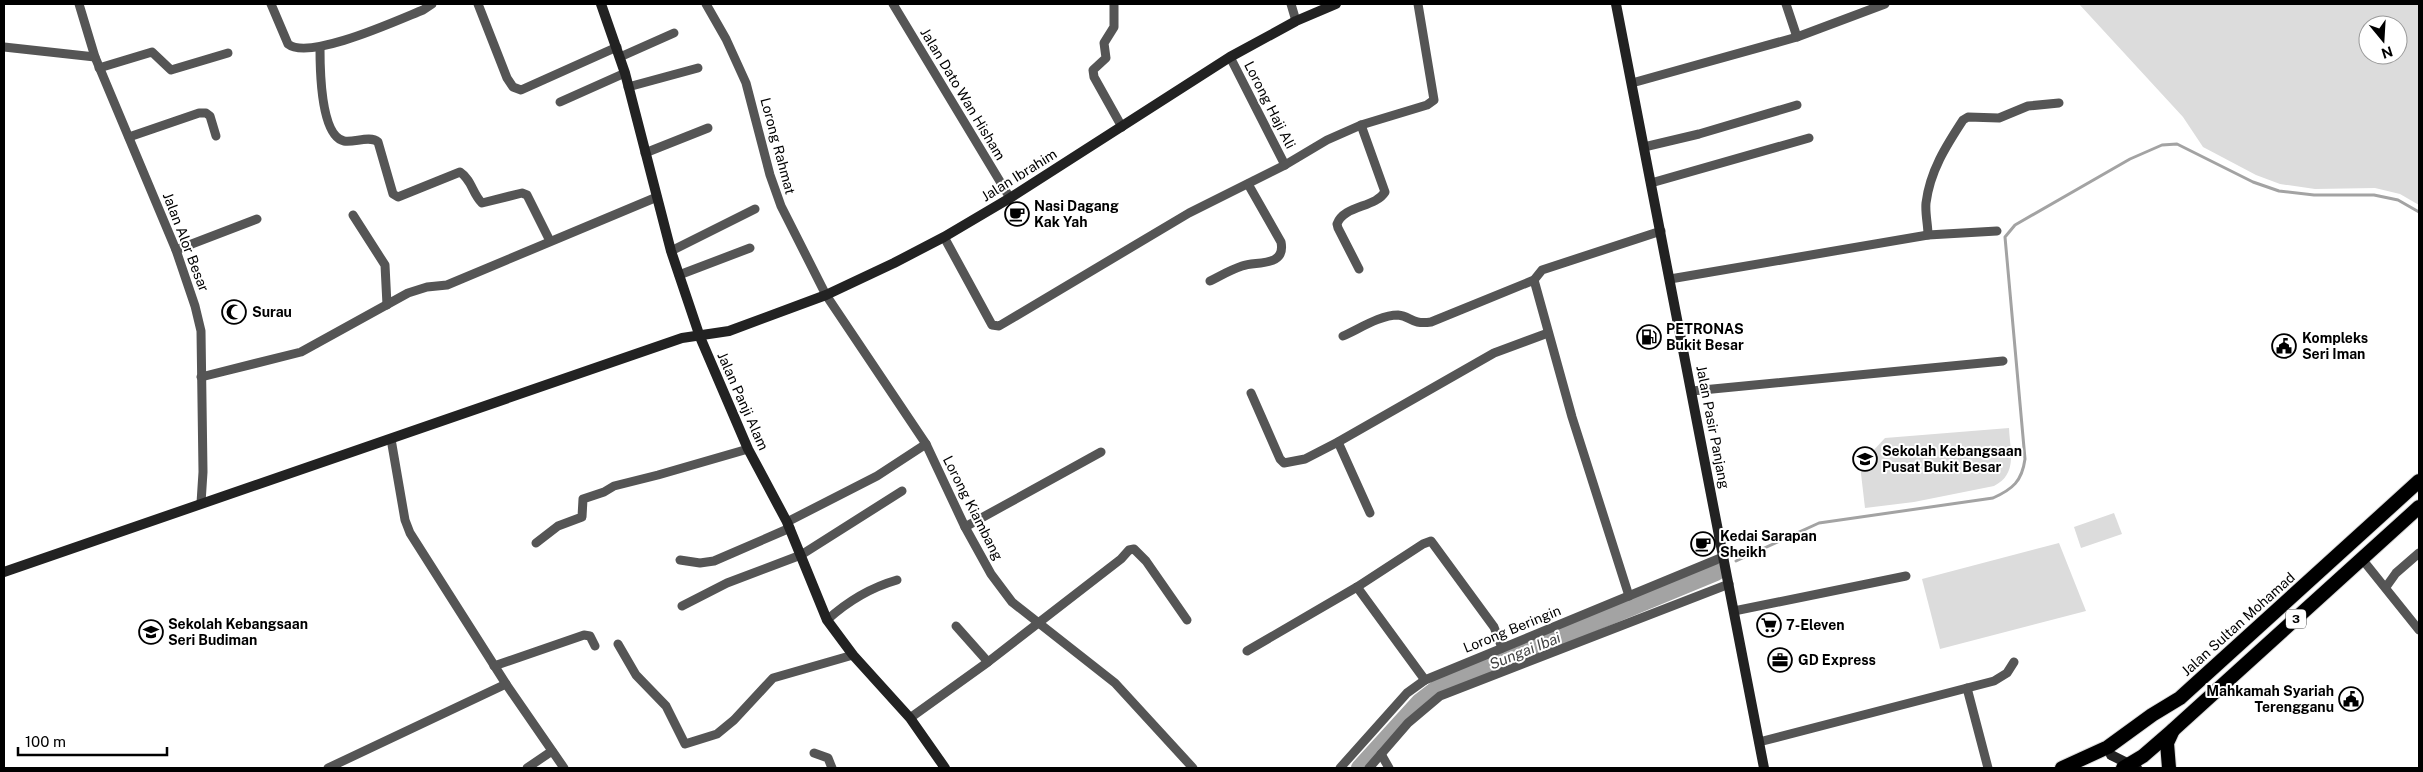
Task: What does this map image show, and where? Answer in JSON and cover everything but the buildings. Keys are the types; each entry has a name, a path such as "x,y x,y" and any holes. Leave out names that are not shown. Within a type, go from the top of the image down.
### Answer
{"highway":[{"name":"Jalan Sultan Mohamad","path":"2062,768 2108,747 2152,715 2180,698 2419,481"},
{"name":"3","path":"2128,767 2173,730 2419,508"},
{"name":"3","path":"2066,768 2111,755 2139,736 2180,698"},
{"path":"2169,768 2167,743 2173,730"}],"main road":[{"name":"Jalan Panji Alam","path":"602,4 628,87 671,251 700,337 748,448 788,525 826,620 854,655 910,718 945,768"},
{"name":"Jalan Ibrahim","path":"4,572 682,338 729,332 826,295 944,237 1010,198 1230,57 1296,21 1336,4"},
{"name":"Jalan Pasir Panjang","path":"1616,4 1764,768"},
{"path":"2111,755 2128,767"}],"street":[{"name":"Jalan Alor Besar","path":"79,4 99,68 176,250 197,314 201,331 202,377 201,503"},
{"path":"271,4 288,44 300,50 320,48 424,10 432,4"},
{"path":"478,4 507,78 513,88 521,90 618,52 674,33"},
{"name":"Lorong Rahmat","path":"706,4 726,39 746,83 770,175 781,206 826,295"},
{"name":"Jalan Dato Wan Hisham","path":"893,4 1010,198"},
{"path":"1114,4 1114,27 1104,43 1106,58 1093,70 1094,77 1122,127"},
{"path":"1291,4 1296,21"},
{"path":"944,237 995,327 1189,213 1285,165 1327,140 1360,125 1427,105 1434,100 1418,4"},
{"path":"1786,4 1797,37"},
{"path":"1632,84 1797,37 1884,4"},
{"path":"4,47 95,57"},
{"path":"320,48 319,81 327,118 334,134 340,140 373,139 378,142 393,194 398,197 460,172 468,178 476,198 482,203 522,193 527,195 550,241"},
{"path":"99,68 152,52 171,70 228,53"},
{"name":"Lorong Haji Ali","path":"1230,57 1285,165"},
{"path":"628,87 698,68"},
{"path":"560,102 624,73"},
{"path":"1928,235 1926,204 1934,172 1942,152 1963,120 1968,117 1999,118 2028,106 2059,103"},
{"path":"1644,148 1797,105"},
{"path":"129,137 206,112 210,116 216,136"},
{"path":"1359,269 1337,224 1347,213 1378,198 1385,192 1360,125"},
{"path":"645,153 708,128"},
{"path":"1651,183 1810,138"},
{"path":"1210,281 1233,269 1250,263 1266,264 1280,256 1283,249 1281,242 1248,184"},
{"path":"202,377 301,352 408,294 427,288 447,285 656,196"},
{"path":"671,251 755,209"},
{"path":"353,215 385,265 387,305"},
{"path":"176,250 256,219"},
{"path":"1670,278 1928,235 1997,231"},
{"path":"1343,336 1379,320 1396,315 1404,316 1415,323 1431,322 1534,280 1542,270 1660,232"},
{"path":"679,275 750,248"},
{"path":"1534,280 1548,333 1629,596"},
{"name":"Lorong Kiambang","path":"826,295 926,444 965,527 991,574 1007,595 1038,624 1114,683 1193,768"},
{"path":"1251,394 1284,463 1305,459 1494,353 1548,333"},
{"path":"1692,391 2002,361"},
{"path":"391,439 405,520 410,533 494,666 564,768"},
{"path":"1338,442 1370,513"},
{"path":"680,560 700,563 714,561 788,525 877,476 926,444"},
{"path":"536,543 558,526 582,517 583,499 604,492 614,486 748,448"},
{"path":"965,527 1101,452"},
{"path":"682,606 728,583 801,555 902,491"},
{"path":"1247,651 1357,587 1423,544 1431,541 1494,627 1502,648"},
{"path":"910,718 1038,624 1121,559 1129,550 1134,549 1146,561 1187,620"},
{"path":"2386,587 2396,573 2419,553"},
{"name":"Lorong Beringin","path":"1340,768 1407,693 1425,680 1724,557"},
{"path":"2362,560 2386,587 2419,630"},
{"path":"1734,611 1906,576"},
{"path":"826,620 848,601 877,586 897,580"},
{"path":"1369,768 1408,723 1440,696 1729,584"},
{"path":"1357,587 1425,680"},
{"path":"956,626 988,662"},
{"path":"494,666 584,635 590,636 595,646"},
{"path":"618,644 636,675 666,706 686,744 717,734 734,720 777,676 854,655"},
{"path":"1759,742 2002,678 2014,662"},
{"path":"328,768 506,684"},
{"path":"1966,688 1988,768"},
{"path":"527,768 552,751"},
{"path":"814,753 828,758 832,768"},
{"path":"1381,754 1389,768"}],"shaded area":[{"path":"2079,4 2419,4 2419,205 2400,194 2375,188 2315,189 2280,184 2256,175 2203,147 2183,117"},
{"path":"2009,428 2010,468 2002,481 1994,486 1914,502 1865,508 1860,465 1885,438"},
{"path":"2114,513 2122,534 2081,548 2074,527"},
{"path":"2059,543 2086,611 1940,649 1922,579"}],"waterway":[{"path":"1736,561 1819,523 1993,498 2011,488 2022,473 2025,459 2005,237 2015,225 2130,159 2162,145 2177,144 2253,182 2279,191 2314,195 2374,195 2398,200 2419,212"},
{"name":"Sungai Ibai","path":"1360,768 1420,702 1442,685 1716,572"}],"place":[{"name":"Nasi Dagang Kak Yah","path":"1017,214"},
{"name":"Surau","path":"234,312"},
{"name":"PETRONAS Bukit Besar","path":"1649,337"},
{"name":"Kompleks Seri Iman","path":"2284,346"},
{"name":"Sekolah Kebangsaan Pusat Bukit Besar","path":"1865,459"},
{"name":"Kedai Sarapan Sheikh","path":"1703,544"},
{"name":"7-Eleven","path":"1769,625"},
{"name":"Sekolah Kebangsaan Seri Budiman","path":"151,632"},
{"name":"GD Express","path":"1780,660"},
{"name":"Mahkamah Syariah Terengganu","path":"2351,699"}]}
